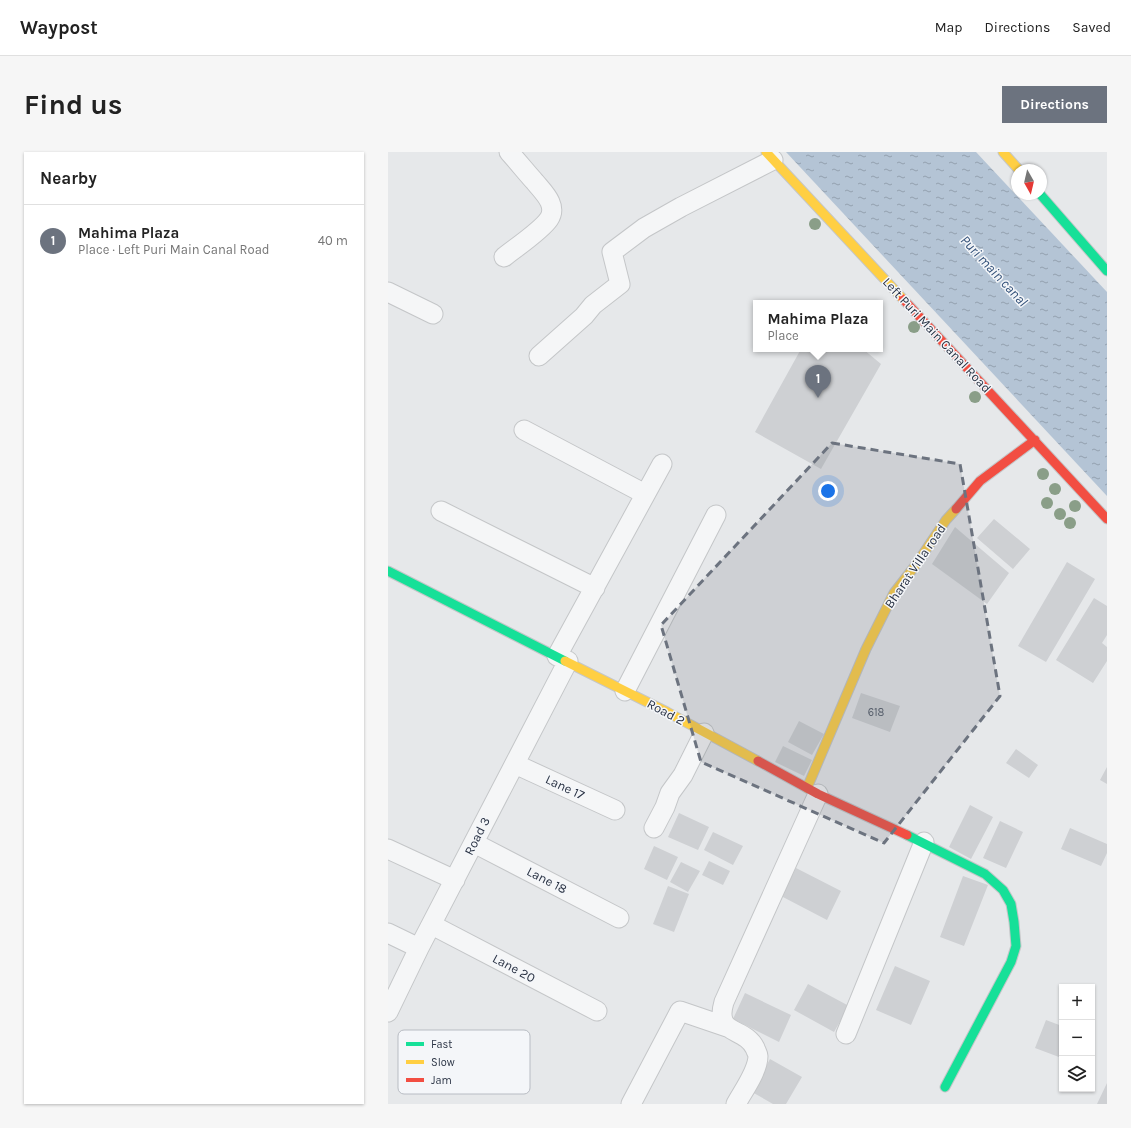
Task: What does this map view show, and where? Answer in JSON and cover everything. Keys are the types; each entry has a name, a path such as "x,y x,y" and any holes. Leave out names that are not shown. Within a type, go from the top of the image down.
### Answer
{"street":[{"path":"504,257 542,226 549,219 552,210 544,192 509,152"},
{"path":"1004,152 1014,164"},
{"path":"539,356 584,316 593,305 620,284 612,252 644,228 769,156"},
{"name":"Left Puri Main Canal Road","path":"769,156 812,200 1107,519"},
{"path":"1045,200 1107,272"},
{"path":"388,292 433,314"},
{"path":"524,430 645,494"},
{"name":"Bharat Villa road","path":"812,791 866,649 894,593 915,566 946,520 980,481 1035,440"},
{"name":"Road 3","path":"388,1012 419,948 515,764 595,588 662,464"},
{"path":"441,511 595,588"},
{"path":"625,691 716,515"},
{"name":"Road 2","path":"388,571 563,658 812,791 944,852 985,874 1003,890 1011,904 1016,946 1011,962 945,1087"},
{"path":"654,828 665,807 670,793 683,775 704,733"},
{"name":"Lane 17","path":"515,764 615,810"},
{"path":"727,1027 722,1020 721,1011 724,1002 812,791"},
{"path":"846,1034 924,842"},
{"name":"Lane 18","path":"474,843 619,918"},
{"path":"388,849 455,880"},
{"name":"Lane 20","path":"432,925 597,1011"},
{"path":"388,934 419,948"},
{"path":"631,1104 680,1011 727,1027 745,1036 753,1045 758,1055 756,1067 736,1104"}],"highlighted area":[{"path":"832,443 960,464 1000,696 884,843 701,762 661,625"}],"water":[{"name":"Puri main canal","path":"786,152 976,152 1011,189 1011,200 1021,200 1107,292 1107,496"}],"building":[{"path":"799,352 867,352 881,364 821,469 755,432"},
{"path":"994,519 1030,549 1013,569 977,538"},
{"path":"955,527 1009,573 987,604 932,564"},
{"path":"1067,562 1095,579 1046,662 1018,646"},
{"path":"1094,598 1107,606 1107,635 1102,643 1107,647 1107,661 1093,683 1056,660"},
{"path":"861,693 900,706 890,732 852,718"},
{"path":"799,721 824,734 812,755 788,742"},
{"path":"783,746 812,760 804,776 775,762"},
{"path":"1016,749 1038,765 1029,778 1006,763"},
{"path":"1107,767 1107,784 1100,780"},
{"path":"970,805 993,817 971,859 949,847"},
{"path":"679,813 709,827 698,850 668,837"},
{"path":"1000,821 1023,832 1006,868 983,858"},
{"path":"1070,828 1107,844 1107,853 1101,866 1061,849"},
{"path":"713,832 743,846 733,865 704,850"},
{"path":"654,846 678,857 667,880 644,869"},
{"path":"709,861 730,871 723,885 702,875"},
{"path":"681,862 700,871 688,892 670,882"},
{"path":"796,868 841,891 827,920 781,896"},
{"path":"963,876 988,885 964,946 940,937"},
{"path":"668,886 689,894 674,932 653,924"},
{"path":"895,966 930,981 911,1025 876,1010"},
{"path":"808,984 849,1006 834,1032 794,1010"},
{"path":"745,993 791,1015 779,1042 733,1019"},
{"path":"1046,1020 1059,1025 1059,1057 1035,1048"},
{"path":"770,1059 802,1077 786,1104 773,1104 752,1092"},
{"path":"1107,1083 1107,1104 1097,1104"}],"traffic: fast":[{"path":"1045,200 1107,271"},
{"path":"388,571 565,661"},
{"path":"907,835 985,874 1003,890 1011,904 1014,922 1016,946 1011,962 945,1087"}],"traffic: slow":[{"path":"766,152 903,299"},
{"path":"1003,152 1014,164"},
{"path":"807,788 866,649 894,593 915,566 946,520 956,509"},
{"path":"565,661 667,712 758,761"}],"traffic: jam":[{"path":"903,299 1107,519"},
{"path":"956,509 980,481 1035,440"},
{"path":"758,761 818,794 907,835"}],"place":[{"name":"Mahima Plaza","path":"818,398"}]}
